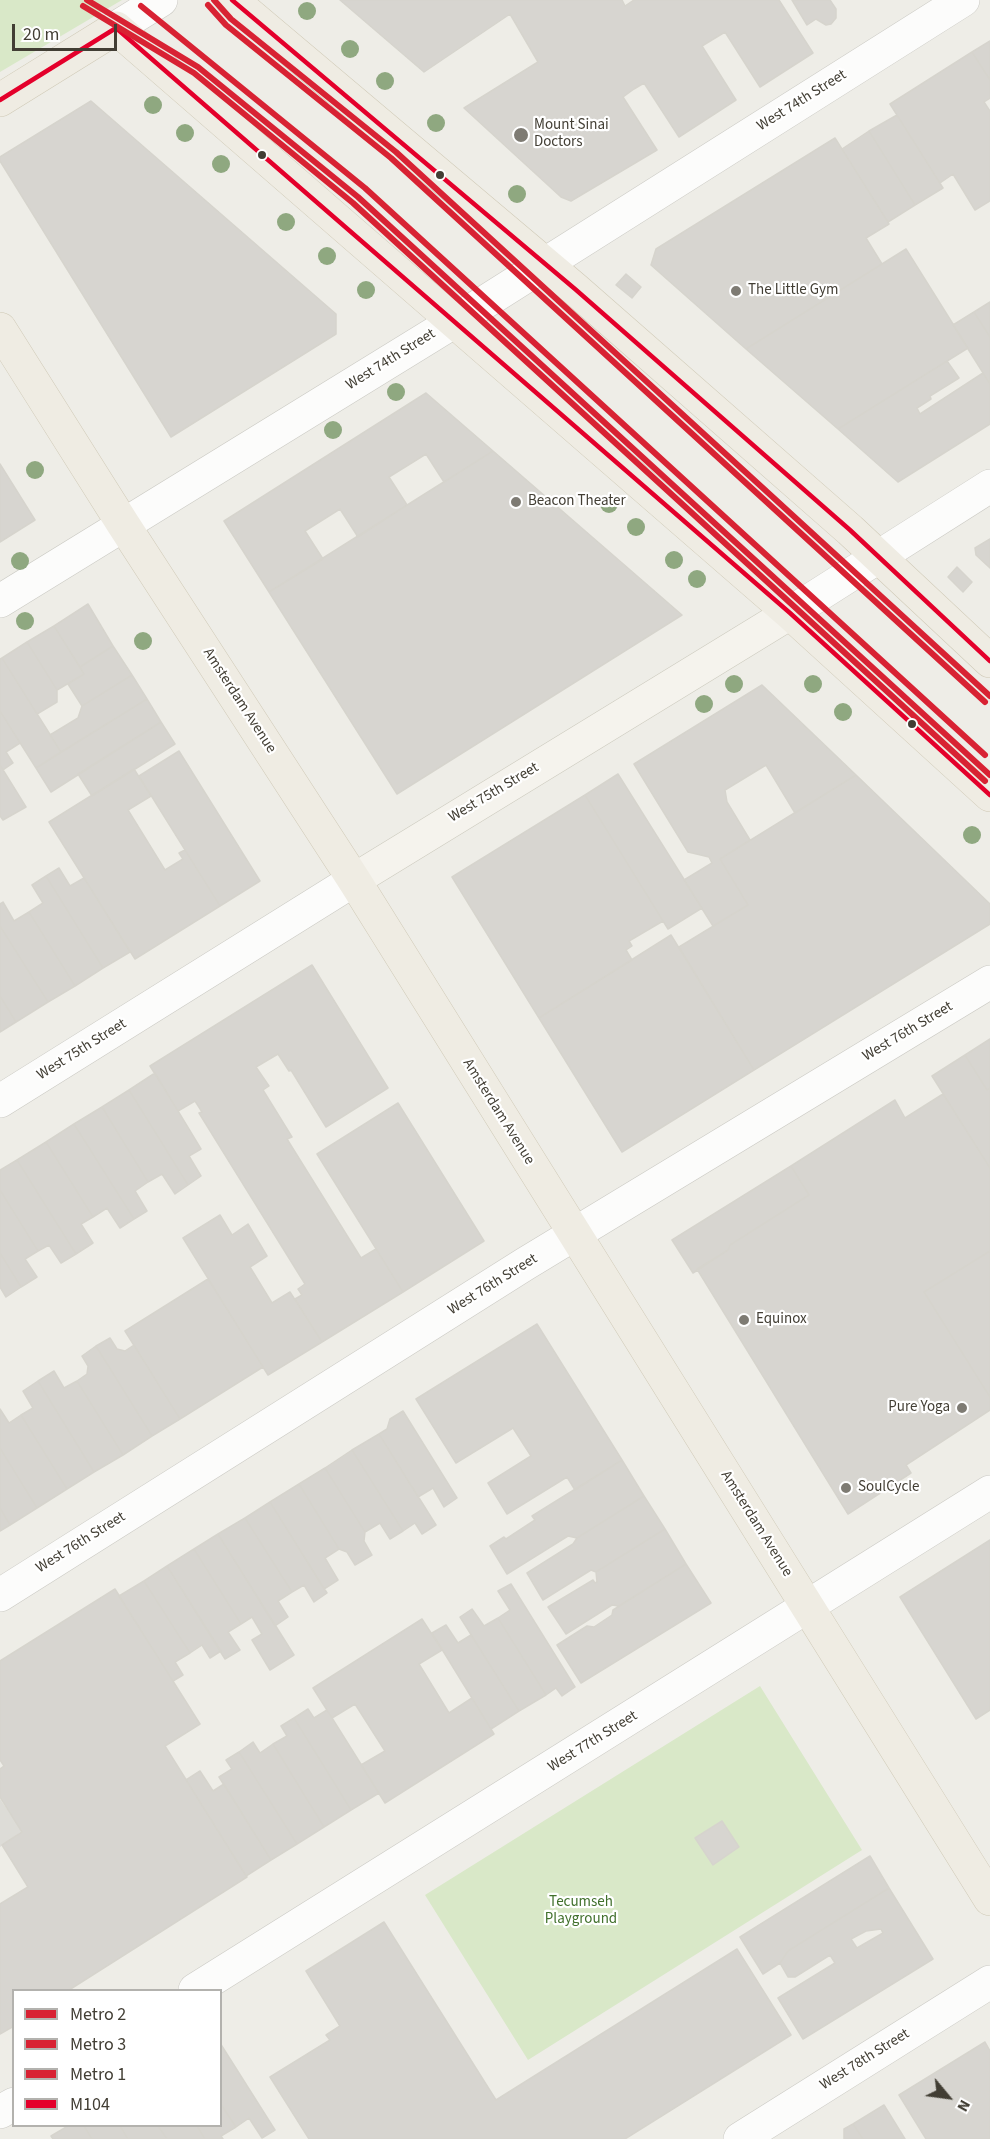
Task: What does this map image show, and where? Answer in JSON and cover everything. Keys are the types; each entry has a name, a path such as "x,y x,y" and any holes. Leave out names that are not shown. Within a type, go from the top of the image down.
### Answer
{"main road":[{"path":"232,0 584,296 878,556 990,661"},
{"path":"0,100 116,28 790,614 990,795"},
{"name":"Amsterdam Avenue","path":"0,329 123,524 354,880 990,1899"},
{"name":"West 75th Street","path":"354,880 790,614"}],"street":[{"path":"116,28 161,0"},
{"name":"West 74th Street","path":"0,602 454,321 963,0"},
{"name":"West 75th Street","path":"790,614 990,486"},
{"name":"West 75th Street","path":"0,1101 354,880"},
{"name":"West 76th Street","path":"0,1595 575,1233 990,982"},
{"name":"West 77th Street","path":"197,1989 990,1492"},
{"name":"West 78th Street","path":"740,2139 990,1982"}],"green space":[{"path":"0,0 122,0 0,72"},
{"name":"Tecumseh Playground","path":"760,1686 862,1850 528,2060 425,1895"}],"shaded area":[{"path":"0,1799 22,1831 0,1847"}],"building":[{"path":"340,0 622,0 625,6 634,0 779,0 813,53 760,87 725,32 702,46 736,100 679,137 644,83 634,89 623,97 657,150 571,201 561,197 464,108 538,62 510,14 424,72"},
{"path":"792,0 830,0 836,9 836,18 831,24 826,25 816,19 807,25"},
{"path":"990,41 990,80 972,52"},
{"path":"972,52 990,80 990,98 984,102 990,111 990,201 975,210 953,174 940,183 890,104"},
{"path":"91,101 336,314 336,334 171,437 0,161 0,157"},
{"path":"897,115 943,188 915,205 869,131"},
{"path":"869,131 915,205 888,222 842,149"},
{"path":"835,138 889,224 866,238 882,264 746,349 651,265 656,249"},
{"path":"906,249 968,348 838,429 746,349"},
{"path":"626,274 641,287 632,298 616,285"},
{"path":"990,302 990,337 974,312"},
{"path":"974,312 990,337 990,384 953,325"},
{"path":"947,361 959,378 930,396 931,399 917,408 920,414 983,373 990,384 990,424 898,482 838,429"},
{"path":"426,393 493,451 444,482 426,454 389,477 407,505 358,537 340,509 305,531 323,559 269,592 224,521"},
{"path":"493,451 682,615 397,794 269,592"},
{"path":"0,464 35,520 0,542"},
{"path":"990,539 990,568 976,555 975,548"},
{"path":"957,567 972,582 963,592 948,577"},
{"path":"88,604 113,646 80,667 54,626"},
{"path":"54,626 84,674 57,690 27,642"},
{"path":"27,642 57,690 57,702 37,714 2,658"},
{"path":"113,646 132,675 82,706 68,684 84,674 80,667"},
{"path":"2,658 61,752 36,768 0,711 0,659"},
{"path":"132,675 147,699 61,752 50,735 78,718 82,706"},
{"path":"762,685 856,775 795,813 766,765 725,790 727,802 750,840 720,859 748,905 713,926 684,880 712,863 709,857 688,852 634,764"},
{"path":"147,699 161,722 51,792 36,768"},
{"path":"0,711 20,743 6,752 13,763 3,770 0,765"},
{"path":"161,722 175,744 92,796 78,774"},
{"path":"179,751 260,881 220,906 139,776"},
{"path":"0,765 26,807 3,820 0,816"},
{"path":"134,769 151,796 128,810 165,870 183,859 179,853 185,850 220,906 135,959 49,822"},
{"path":"618,774 702,908 668,929 585,795"},
{"path":"856,775 990,904 990,924 754,1070 679,947 748,905 720,859"},
{"path":"585,795 663,921 629,941 632,946 626,950 632,960 539,1018 452,877"},
{"path":"59,868 70,886 84,878 130,952 103,968 46,876"},
{"path":"46,876 103,968 75,986 29,912 43,903 32,885"},
{"path":"3,902 14,921 29,912 75,986 48,1002 0,926 0,904"},
{"path":"0,926 48,1002 16,1022 0,996"},
{"path":"671,935 754,1070 622,1152 539,1018"},
{"path":"312,965 388,1088 326,1127 291,1070 289,1071 278,1054 256,1067 269,1086 263,1090 292,1137 287,1139 361,1258 376,1249 403,1292 322,1342 295,1299 302,1295 298,1289 305,1284 199,1113 202,1112 195,1101 178,1111 150,1066"},
{"path":"0,996 16,1022 0,1032"},
{"path":"990,1039 990,1088 987,1090 965,1055"},
{"path":"965,1055 987,1090 990,1088 990,1168 932,1076"},
{"path":"155,1073 201,1149 189,1156 201,1176 188,1185 129,1090"},
{"path":"129,1090 188,1185 175,1194 162,1174 148,1182 102,1107"},
{"path":"943,1094 990,1168 990,1251 924,1292 990,1397 990,1410 906,1465 911,1473 848,1514 697,1269 728,1250 730,1245 809,1195 791,1166 895,1100 905,1118"},
{"path":"398,1103 484,1241 403,1292 317,1154"},
{"path":"102,1107 148,1182 135,1191 147,1211 134,1219 74,1124"},
{"path":"74,1124 134,1219 120,1228 107,1208 93,1217 46,1142"},
{"path":"46,1142 93,1217 81,1224 93,1243 76,1254 17,1160"},
{"path":"17,1160 76,1254 61,1263 49,1245 38,1251 0,1190 0,1170"},
{"path":"791,1166 809,1195 730,1245 728,1250 693,1273 672,1240"},
{"path":"0,1190 38,1251 25,1259 37,1277 21,1287 0,1253"},
{"path":"220,1215 232,1235 248,1224 267,1256 250,1267 272,1303 290,1292 322,1342 268,1375 183,1238"},
{"path":"990,1251 990,1397 924,1292"},
{"path":"0,1253 21,1287 6,1297 0,1287"},
{"path":"208,1279 263,1367 180,1419 125,1331"},
{"path":"537,1324 622,1460 575,1490 567,1477 507,1514 488,1483 531,1456 513,1428 456,1463 416,1399"},
{"path":"110,1338 117,1349 125,1351 134,1345 180,1419 152,1436 96,1346"},
{"path":"96,1346 152,1436 123,1455 77,1381 87,1374 88,1366 82,1356"},
{"path":"54,1371 64,1388 77,1381 123,1455 94,1472 38,1381"},
{"path":"38,1381 94,1472 67,1489 21,1415 33,1408 23,1391"},
{"path":"0,1409 9,1423 21,1415 67,1489 37,1508 0,1448"},
{"path":"403,1411 457,1498 444,1507 433,1488 418,1497 379,1434 387,1429 390,1419"},
{"path":"379,1434 436,1525 422,1534 415,1523 403,1531 352,1450"},
{"path":"0,1448 37,1508 10,1525 0,1508"},
{"path":"352,1450 403,1531 390,1539 380,1523 365,1532 325,1468"},
{"path":"622,1460 644,1496 577,1538 568,1536 507,1574 490,1546 504,1537 506,1539 535,1520 532,1516"},
{"path":"325,1468 365,1532 364,1541 372,1555 355,1565 347,1552 339,1549 299,1484"},
{"path":"299,1484 339,1549 325,1558 338,1580 324,1589 270,1502"},
{"path":"644,1496 665,1529 596,1572 591,1570 543,1600 527,1573"},
{"path":"270,1502 327,1593 314,1602 304,1585 292,1592 245,1518"},
{"path":"0,1508 10,1525 0,1531"},
{"path":"245,1518 292,1592 278,1601 288,1617 275,1626 218,1534"},
{"path":"665,1529 686,1564 619,1606 612,1605 566,1634 548,1607 593,1580 597,1582 596,1572"},
{"path":"218,1534 294,1655 270,1670 252,1640 262,1634 252,1617 241,1624 194,1549"},
{"path":"990,1540 990,1710 976,1719 900,1597"},
{"path":"194,1549 241,1624 228,1632 240,1650 225,1659 167,1566"},
{"path":"686,1564 711,1603 581,1683 557,1645 587,1626 594,1627 612,1615 613,1610"},
{"path":"167,1566 221,1651 210,1658 202,1645 190,1653 144,1581"},
{"path":"144,1581 190,1653 175,1662 183,1675 173,1681 119,1596"},
{"path":"511,1584 575,1687 562,1696 556,1688 546,1695 498,1618 510,1610 498,1591"},
{"path":"115,1589 200,1724 165,1746 247,1877 71,1989 12,1989 12,2027 0,2034 0,1904 28,1887 2,1845 22,1832 0,1797 0,1769 4,1766 0,1760 0,1661"},
{"path":"472,1609 484,1626 498,1618 546,1695 519,1711 460,1617"},
{"path":"422,1619 442,1650 419,1664 449,1713 472,1698 494,1734 385,1803 361,1765 385,1751 355,1704 332,1718 313,1688"},
{"path":"446,1625 458,1643 471,1635 519,1711 491,1729 432,1633"},
{"path":"308,1709 314,1718 327,1710 379,1793 351,1810 294,1718"},
{"path":"294,1718 351,1810 324,1827 273,1744 287,1736 281,1726"},
{"path":"253,1742 260,1753 273,1744 324,1827 297,1844 239,1752"},
{"path":"239,1752 297,1844 271,1860 219,1777 232,1769 226,1760"},
{"path":"200,1771 213,1791 224,1784 271,1860 246,1876 186,1780"},
{"path":"722,1821 739,1847 713,1865 695,1838"},
{"path":"870,1856 889,1888 788,1951 780,1963 763,1974 740,1937"},
{"path":"889,1888 933,1959 803,2039 778,1998 835,1963 830,1955 795,1977 788,1977 780,1963 788,1951","holes":["881,1929 883,1933 857,1948 851,1939 866,1931"]},
{"path":"384,1922 496,2100 737,1949 791,2035 625,2139 309,2139 270,2077 330,2040 326,2035 340,2026 306,1971"},
{"path":"985,2042 990,2051 990,2139 926,2139 899,2095"},
{"path":"222,2046 275,2130 262,2138 249,2118 236,2127 222,2106"},
{"path":"884,2105 905,2139 863,2139 853,2124"},
{"path":"222,2106 236,2127 221,2136 223,2139 205,2139 198,2127 222,2127"},
{"path":"853,2124 863,2139 844,2139 844,2129"},
{"path":"66,2127 85,2127 92,2139 53,2139 51,2136"},
{"path":"85,2127 121,2127 128,2139 92,2139"},
{"path":"121,2127 159,2127 167,2139 128,2139"},
{"path":"159,2127 198,2127 205,2139 167,2139"}],"metro line":[{"name":"2","path":"87,0 198,67 358,197 990,775"},
{"name":"2","path":"214,0 231,19 396,152 990,696"},
{"name":"1","path":"208,5 226,25 391,158 985,702"},
{"name":"1","path":"83,6 194,73 353,203 985,781"},
{"name":"3","path":"141,6 365,188 985,755"}],"transit line":[{"name":"M104","path":"232,0 575,289 850,530 990,661"},
{"name":"M104","path":"0,100 116,28 790,613 990,795"}],"place":[{"name":"Mount Sinai Doctors","path":"521,135"},
{"name":"The Little Gym","path":"736,291"},
{"name":"Beacon Theater","path":"516,502"},
{"name":"Equinox","path":"744,1320"},
{"name":"Pure Yoga","path":"962,1408"},
{"name":"SoulCycle","path":"846,1488"}]}
